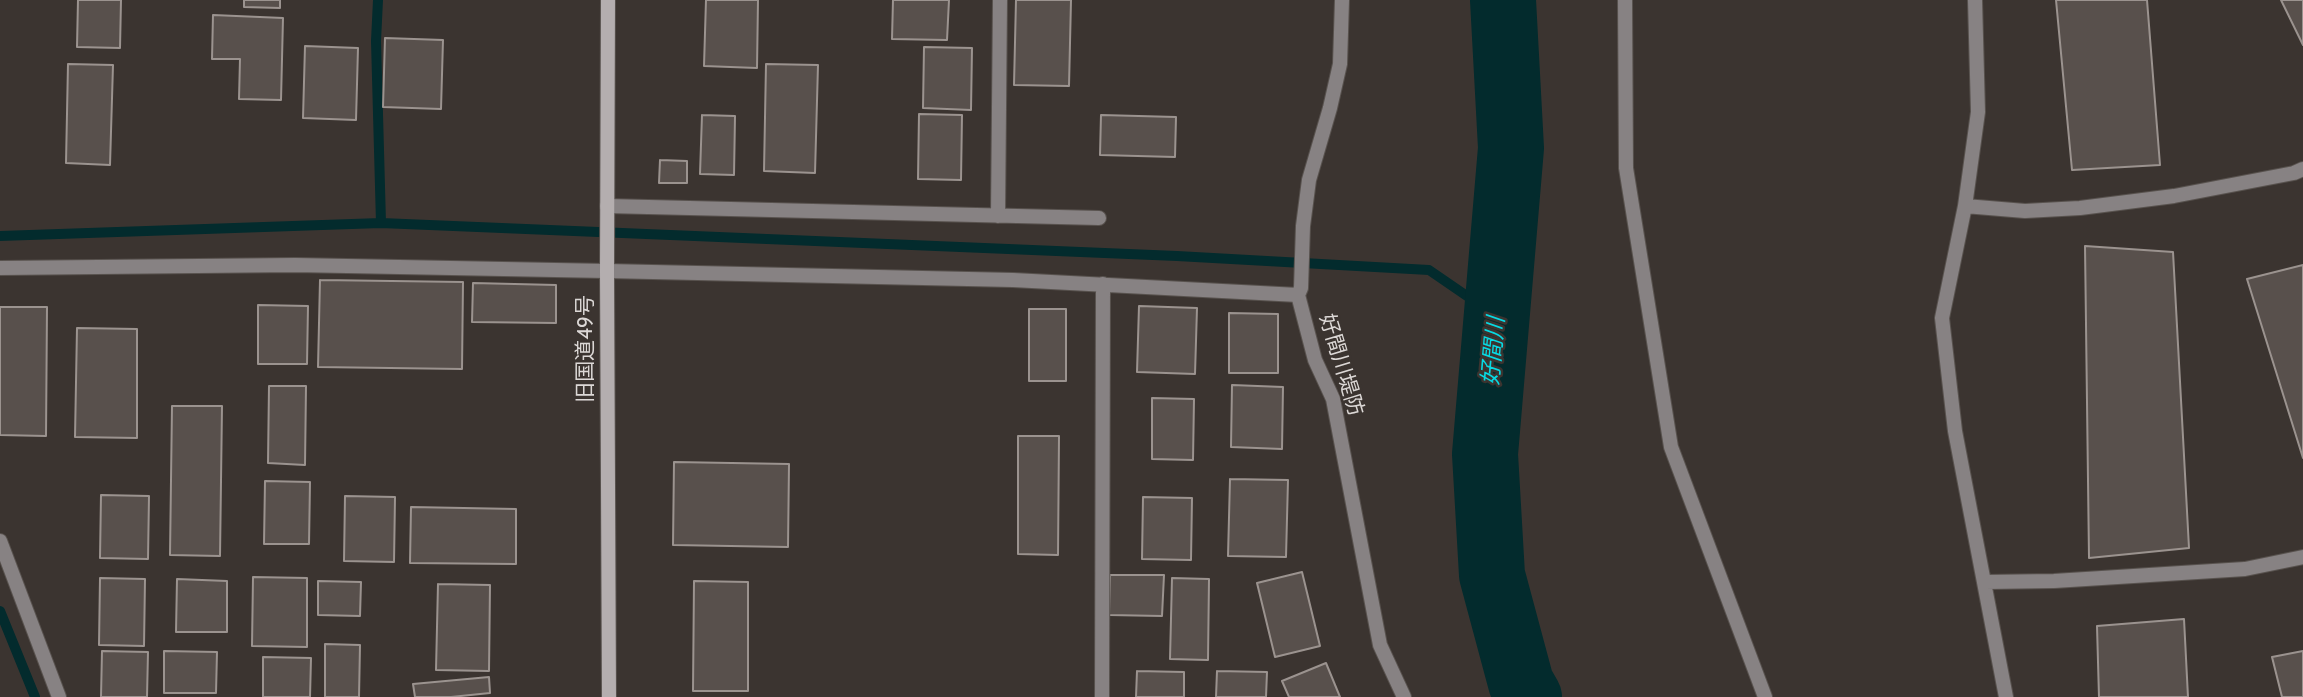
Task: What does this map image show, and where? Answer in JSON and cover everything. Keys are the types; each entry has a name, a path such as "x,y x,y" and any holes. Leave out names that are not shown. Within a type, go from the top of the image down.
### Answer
{"street":[{"name":"旧国道49号","path":"608,0 609,697"},
{"path":"998,216 1000,0"},
{"name":"好間川堤防","path":"1342,0 1340,64 1309,180 1303,226 1300,292 1315,360 1333,399 1380,645 1404,697"},
{"path":"1625,0 1626,168 1673,456 1765,697"},
{"path":"1975,0 1978,112 1965,206 1942,318 1955,431 2006,697"},
{"path":"1965,206 2025,211 2080,208 2174,196 2303,169"},
{"path":"607,212 1100,218"},
{"path":"0,268 607,266 1300,292"},
{"path":"1102,697 1103,284"},
{"path":"0,541 60,697"},
{"path":"1984,582 2054,581 2245,569 2303,557"}],"building":[{"path":"78,0 121,0 120,48 77,47"},
{"path":"244,0 280,0 280,8 244,7"},
{"path":"706,0 758,0 757,68 704,66"},
{"path":"893,0 949,0 947,40 892,39"},
{"path":"1016,0 1071,0 1069,86 1014,85"},
{"path":"2056,0 2147,0 2160,165 2072,170"},
{"path":"2281,0 2303,0 2303,45"},
{"path":"213,15 283,18 281,100 239,99 240,59 212,59"},
{"path":"385,38 443,40 441,109 383,107"},
{"path":"305,46 358,48 356,120 303,118"},
{"path":"924,47 972,48 971,110 923,108"},
{"path":"68,64 113,65 110,165 66,163"},
{"path":"766,64 818,65 815,173 764,171"},
{"path":"919,114 962,115 961,180 918,179"},
{"path":"702,115 735,116 734,175 700,174"},
{"path":"1101,115 1176,117 1175,157 1100,155"},
{"path":"660,160 687,161 687,183 659,183"},
{"path":"2085,246 2173,252 2189,548 2089,558"},
{"path":"2303,265 2303,458 2247,279"},
{"path":"320,280 463,282 462,369 318,367"},
{"path":"473,283 556,285 556,323 472,322"},
{"path":"258,305 308,306 307,364 258,364"},
{"path":"1139,306 1197,308 1195,374 1137,372"},
{"path":"0,307 47,307 46,436 0,435"},
{"path":"1029,309 1066,309 1066,381 1029,381"},
{"path":"1229,313 1278,314 1278,373 1229,373"},
{"path":"77,328 137,329 137,438 75,437"},
{"path":"1232,385 1283,387 1282,449 1231,447"},
{"path":"269,386 306,386 305,465 268,463"},
{"path":"1152,398 1194,399 1193,460 1152,459"},
{"path":"172,406 222,406 220,556 170,555"},
{"path":"1018,436 1059,436 1058,555 1018,554"},
{"path":"674,462 789,464 788,547 673,545"},
{"path":"1230,479 1288,480 1286,557 1228,556"},
{"path":"265,481 310,482 309,544 264,544"},
{"path":"101,495 149,496 148,559 100,558"},
{"path":"345,496 395,497 394,562 344,561"},
{"path":"1143,497 1192,498 1191,560 1142,559"},
{"path":"411,507 516,509 516,564 410,563"},
{"path":"1302,572 1320,646 1275,657 1257,583"},
{"path":"1110,575 1164,575 1162,616 1109,615"},
{"path":"253,577 307,578 307,647 252,646"},
{"path":"100,578 145,579 144,646 99,645"},
{"path":"1172,578 1209,579 1208,660 1170,659"},
{"path":"177,579 227,581 227,632 176,632"},
{"path":"318,581 361,582 360,616 318,615"},
{"path":"694,581 748,582 748,691 693,691"},
{"path":"438,584 490,585 489,671 436,670"},
{"path":"2184,619 2188,697 2099,697 2097,626"},
{"path":"325,644 360,645 359,697 325,697"},
{"path":"102,651 148,652 147,697 101,697"},
{"path":"164,651 217,652 216,693 164,693"},
{"path":"2303,651 2303,697 2282,697 2272,657"},
{"path":"263,657 311,658 310,697 263,697"},
{"path":"1326,663 1340,697 1289,697 1282,681"},
{"path":"1137,671 1184,672 1184,697 1136,697"},
{"path":"1217,671 1267,672 1266,697 1216,697"},
{"path":"489,677 490,693 415,697 413,684"}],"waterway":[{"path":"378,0 376,41 381,223"},
{"name":"好間川","path":"1503,0 1511,148 1485,454 1492,575 1521,683 1529,697"},
{"path":"0,236 381,223 1177,256 1429,270 1496,316"},
{"path":"0,611 35,697"}]}
